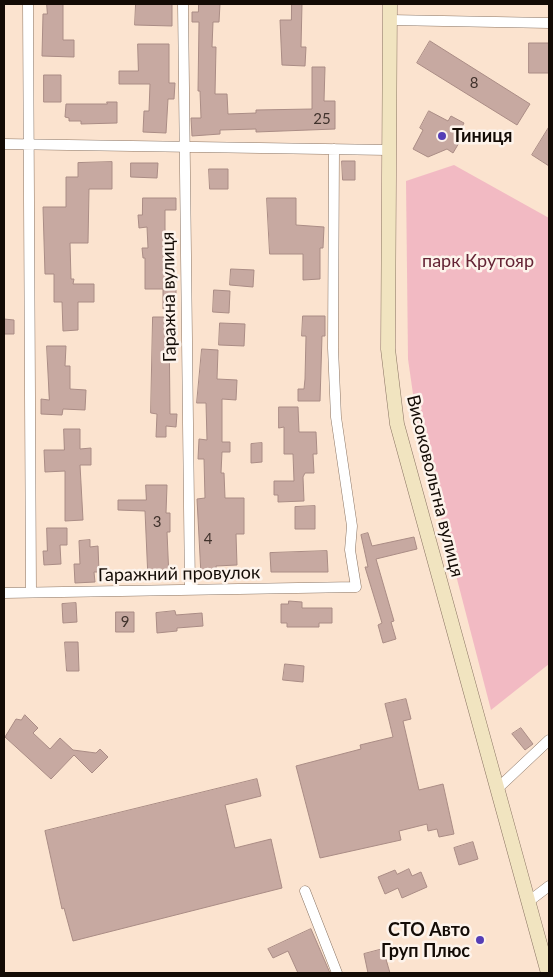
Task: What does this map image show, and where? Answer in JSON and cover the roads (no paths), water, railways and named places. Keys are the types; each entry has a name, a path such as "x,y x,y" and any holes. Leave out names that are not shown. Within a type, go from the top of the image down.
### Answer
{"main road":[{"name":"Високовольтна вулиця","path":"390,4 388,349 397,424 548,973"}],"street":[{"path":"28,4 31,592"},
{"name":"Гаражна вулиця","path":"183,4 190,590"},
{"path":"390,20 549,23"},
{"path":"4,144 388,150"},
{"name":"Гаражний провулок","path":"4,593 356,587 350,550 352,526 336,417 333,348 334,149"},
{"path":"497,789 549,740"},
{"path":"528,902 549,886"},
{"path":"305,890 337,973"}],"place":[{"name":"Тиниця","path":"442,136"},
{"name":"СТО Авто Груп Плюс","path":"480,940"}],"park label":[{"name":"парк Крутояр","path":"478,261"}]}
